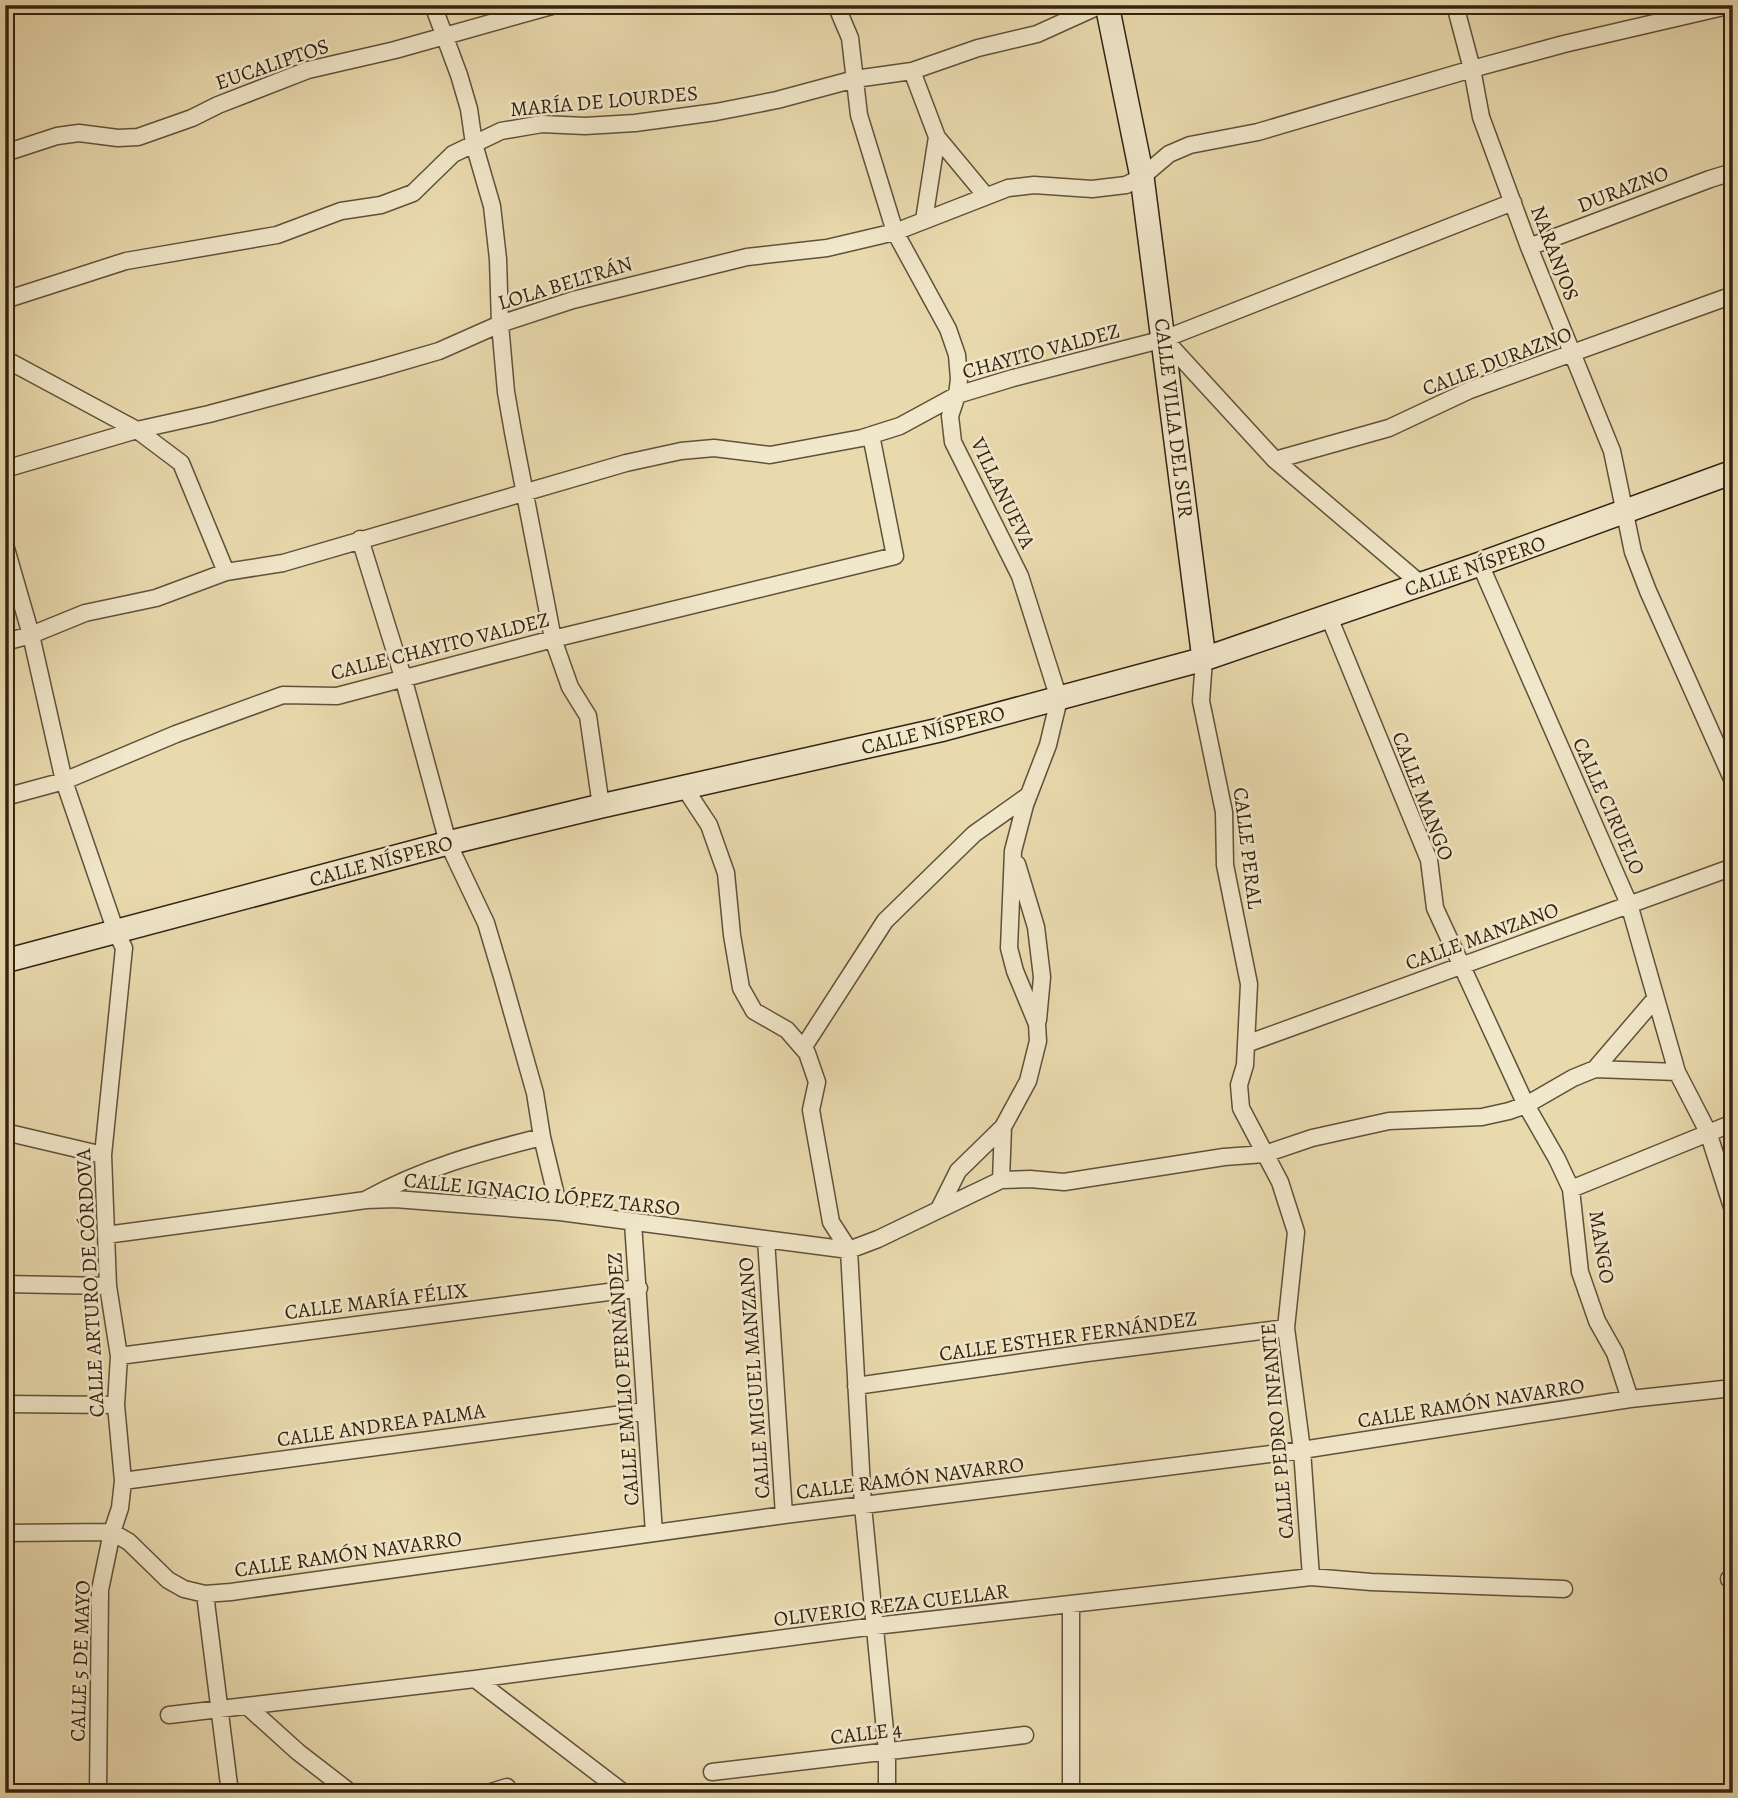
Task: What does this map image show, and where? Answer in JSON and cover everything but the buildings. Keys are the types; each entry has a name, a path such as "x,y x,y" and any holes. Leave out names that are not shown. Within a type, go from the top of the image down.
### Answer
{"street":[{"path":"433,5 469,109 474,144 492,206 506,392 553,639 570,687 588,716 601,806"},
{"name":"EUCALIPTOS","path":"5,153 57,136 79,133 118,138 138,137 192,118 218,104 308,69 446,37 555,5"},
{"name":"VILLANUEVA","path":"836,5 850,37 859,115 895,232 948,329 957,355 959,379 950,416 953,442 1020,576 1059,699"},
{"name":"MARÍA DE LOURDES","path":"5,300 126,261 277,235 341,211 381,205 413,193 453,154 501,131 542,124 585,126 635,123 777,100 855,79 912,71 978,48 1038,34 1101,5"},
{"name":"CALLE VILLA DEL SUR","path":"1107,5 1142,177 1204,659"},
{"name":"NARANJOS","path":"1454,5 1472,68 1481,117 1529,247 1612,451 1633,552 1647,591 1733,781"},
{"path":"1142,177 1168,154 1190,145 1258,132 1472,68 1732,5"},
{"path":"912,71 937,137 986,196"},
{"path":"924,220 937,137"},
{"name":"DURAZNO","path":"1529,247 1733,172"},
{"name":"LOLA BELTRÁN","path":"5,469 137,430 209,414 439,351 500,324 634,283 747,257 827,248 895,232 1008,188 1064,185 1092,189 1126,185 1142,177"},
{"name":"CHAYITO VALDEZ","path":"525,492 626,463 681,451 714,448 770,455 872,435 900,426 957,395 1164,339 1513,202"},
{"name":"CALLE DURAZNO","path":"1275,460 1389,428 1470,390 1733,295"},
{"path":"1164,339 1275,460 1422,584"},
{"path":"5,359 137,430 181,463 226,572"},
{"name":"CALLE CHAYITO VALDEZ","path":"5,797 64,781 176,734 283,695 337,696 553,639 895,556 872,435"},
{"name":"CALLE NÍSPERO","path":"5,961 448,843 944,729 1204,659 1480,564 1733,472"},
{"path":"5,642 31,635 85,613 156,598 226,572 283,564 525,492"},
{"path":"360,539 403,677 448,843 486,923 535,1093 542,1137 560,1212"},
{"name":"CALLE ARTURO DE CÓRDOVA","path":"5,545 31,635 64,781 116,932 124,948 103,1155 108,1286 119,1356 116,1405 123,1481 120,1508 112,1532"},
{"name":"CALLE CIRUELO","path":"1480,564 1629,904 1677,1072 1708,1132 1733,1210"},
{"name":"CALLE MANGO","path":"1329,617 1429,860 1435,908 1526,1105"},
{"name":"CALLE PERAL","path":"1204,659 1202,701 1224,812 1225,865 1249,984 1246,1044"},
{"path":"1037,1024 1015,971 1009,948 1013,851 1029,795 1048,745 1059,699"},
{"path":"684,787 709,825 726,873 741,988 754,1010 786,1030 803,1048 817,1082 811,1110 831,1222 849,1250 863,1506 887,1751 887,1793"},
{"path":"803,1048 885,921 974,834 1029,795"},
{"path":"940,1208 958,1171 1003,1127 1028,1081 1038,1041 1042,977 1036,927 1013,851"},
{"name":"CALLE MANZANO","path":"1246,1044 1733,867"},
{"path":"1595,1069 1655,999"},
{"name":"CALLE PEDRO INFANTE","path":"1246,1044 1245,1065 1239,1085 1241,1108 1280,1182 1296,1232 1286,1328 1302,1450 1311,1577"},
{"path":"849,1250 878,1239 1001,1180 1030,1178 1064,1182 1224,1157 1265,1154 1312,1138 1389,1121 1482,1117 1526,1105 1573,1078 1595,1069 1677,1072"},
{"name":"MANGO","path":"1526,1105 1571,1189 1580,1272 1597,1321 1615,1353 1630,1399"},
{"path":"1571,1189 1733,1123"},
{"path":"1001,1180 1003,1127"},
{"path":"6,1133 103,1155"},
{"path":"366,1200 398,1182 430,1169 478,1152 542,1137"},
{"name":"CALLE IGNACIO LÓPEZ TARSO","path":"106,1235 366,1200 396,1199 560,1212 849,1250"},
{"name":"CALLE EMILIO FERNÁNDEZ","path":"633,1223 654,1533"},
{"name":"CALLE MIGUEL MANZANO","path":"766,1239 784,1514"},
{"path":"5,1284 108,1286"},
{"name":"CALLE MARÍA FÉLIX","path":"119,1356 639,1288"},
{"name":"CALLE ESTHER FERNÁNDEZ","path":"856,1387 1087,1353 1286,1328"},
{"name":"CALLE RAMÓN NAVARRO","path":"112,1532 130,1542 168,1580 184,1590 205,1594 784,1514 1302,1450 1630,1399 1733,1388"},
{"path":"5,1404 116,1405"},
{"name":"CALLE ANDREA PALMA","path":"123,1481 645,1410"},
{"path":"5,1533 112,1532"},
{"name":"CALLE 5 DE MAYO","path":"98,1793 100,1590 112,1532"},
{"name":"OLIVERIO REZA CUELLAR","path":"169,1715 475,1679 875,1626 1311,1577 1371,1583 1564,1589"},
{"path":"205,1594 230,1793"},
{"path":"1071,1605 1071,1793"},
{"path":"475,1679 624,1793"},
{"path":"247,1706 298,1752 351,1793"},
{"name":"CALLE 4","path":"712,1772 1025,1735"},
{"path":"488,1793 506,1787"}]}
